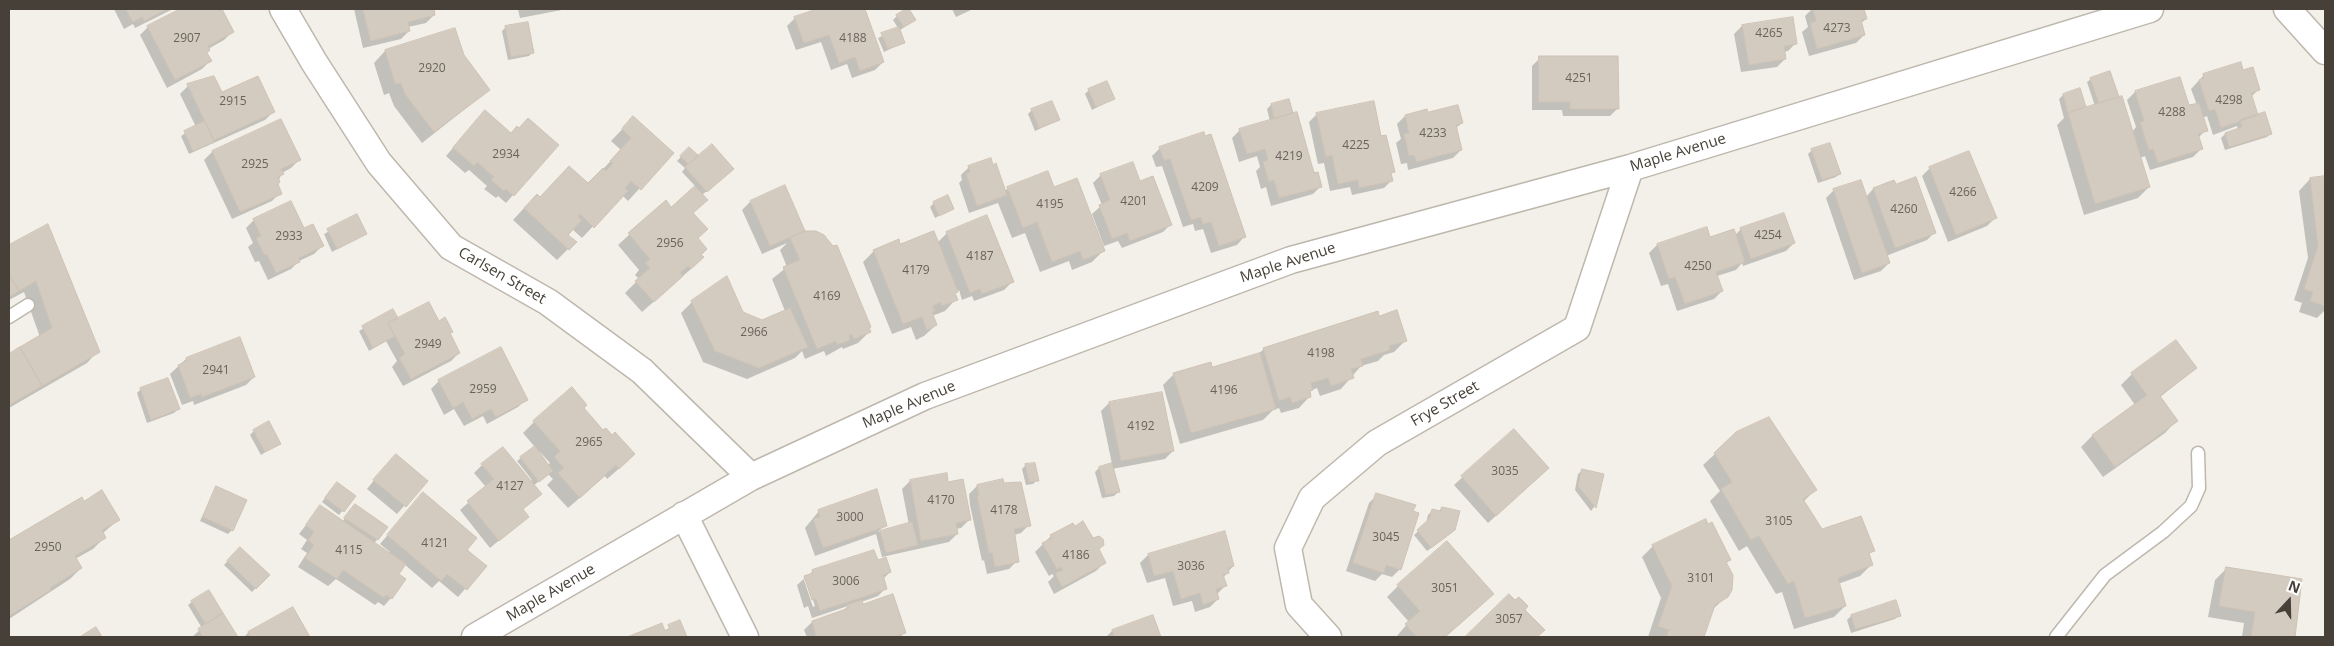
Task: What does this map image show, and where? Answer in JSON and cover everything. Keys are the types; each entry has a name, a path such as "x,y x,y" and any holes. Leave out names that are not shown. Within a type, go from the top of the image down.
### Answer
{"street":[{"name":"Carlsen Street","path":"284,9 314,62 380,164 451,247 548,302 642,371 751,477"},
{"name":"Maple Avenue","path":"475,637 751,477 925,396 1291,260 1630,168 2150,9"},
{"path":"2287,9 2325,52"},
{"name":"Frye Street","path":"1328,637 1299,605 1288,548 1312,498 1377,443 1576,328 1630,168"},
{"path":"684,515 746,637"}],"lane":[{"path":"9,317 28,305"},
{"path":"2056,637 2105,575 2164,532 2191,506 2199,488 2198,453"}],"building":[{"path":"126,9 167,9 144,21 142,17 133,22"},
{"path":"180,9 222,9 234,32 208,46 210,50 207,53 212,61 175,80 147,26"},
{"path":"363,9 434,9 435,15 408,22 410,31 371,41"},
{"path":"817,9 865,9 884,62 860,71 855,57 839,63 829,35 804,43 794,17"},
{"path":"909,9 916,20 904,27 896,15"},
{"path":"1813,9 1864,9 1867,19 1861,20 1865,35 1817,49 1810,23 1816,21"},
{"path":"1793,17 1797,44 1784,46 1786,59 1749,65 1742,25"},
{"path":"528,22 534,53 511,57 505,26"},
{"path":"899,27 905,43 888,49 881,33"},
{"path":"455,28 464,55 490,90 434,132 405,94 401,83 395,84 385,50"},
{"path":"1539,56 1618,56 1619,109 1570,109 1570,102 1539,102"},
{"path":"2241,62 2243,70 2253,67 2260,90 2251,93 2258,115 2221,128 2215,109 2209,111 2199,80 2204,78 2203,74"},
{"path":"2110,71 2119,97 2099,103 2090,78"},
{"path":"214,76 222,92 258,76 275,112 214,140 187,84"},
{"path":"2180,77 2189,105 2199,103 2208,131 2198,134 2203,149 2158,163 2153,149 2149,150 2140,122 2144,121 2135,91"},
{"path":"1107,81 1115,99 1096,107 1088,89"},
{"path":"2080,88 2086,107 2068,113 2063,94"},
{"path":"2122,96 2150,187 2095,204 2068,113"},
{"path":"1289,99 1293,113 1274,119 1271,104"},
{"path":"1052,101 1060,120 1039,128 1031,109"},
{"path":"1374,101 1381,136 1386,135 1395,172 1391,173 1393,181 1359,188 1358,180 1338,184 1332,155 1326,157 1316,113"},
{"path":"1458,105 1463,123 1456,125 1462,150 1416,162 1414,155 1409,156 1404,134 1409,133 1405,115 1427,109 1428,112"},
{"path":"485,110 511,133 517,126 519,128 528,118 559,145 514,196 506,189 504,191 491,180 494,177 477,162 474,166 453,148"},
{"path":"1297,112 1314,173 1318,172 1322,187 1279,198 1274,180 1269,182 1263,162 1268,160 1265,149 1247,154 1239,129"},
{"path":"2265,112 2272,134 2229,147 2225,133 2242,127 2240,120"},
{"path":"633,116 674,153 641,190 631,181 625,188 628,191 594,228 580,214 578,217 582,220 568,235 577,242 569,250 524,208 537,194 540,197 569,166 588,183 603,168 606,171 613,163 610,161 631,138 622,129"},
{"path":"281,119 301,160 281,169 284,174 278,177 280,182 278,184 282,194 240,212 212,151"},
{"path":"205,121 214,142 193,151 184,131"},
{"path":"1204,132 1205,136 1211,134 1246,237 1219,246 1211,222 1203,224 1201,217 1191,220 1170,159 1164,160 1159,147"},
{"path":"1830,143 1841,174 1822,180 1811,149"},
{"path":"712,144 734,169 707,192 685,167"},
{"path":"689,147 699,156 688,164 680,156"},
{"path":"1969,151 1997,218 1956,235 1929,167"},
{"path":"991,158 993,165 996,163 1007,195 977,206 966,174 970,172 968,166"},
{"path":"1133,162 1140,181 1153,176 1172,225 1130,241 1127,233 1112,239 1099,205 1110,200 1100,174"},
{"path":"1048,171 1054,187 1077,178 1105,251 1083,260 1080,251 1052,262 1037,222 1023,228 1007,187"},
{"path":"2325,176 2325,306 2310,301 2313,292 2304,289 2318,246 2310,178"},
{"path":"1916,177 1936,233 1895,248 1873,188 1894,180 1896,184"},
{"path":"1861,180 1890,263 1862,273 1833,189"},
{"path":"785,185 805,231 770,246 750,201"},
{"path":"695,186 708,200 693,213 708,229 698,238 707,249 701,255 704,257 691,269 688,266 680,273 683,276 654,302 635,281 650,268 645,263 650,259 628,233 666,200 671,207"},
{"path":"948,195 954,209 939,216 933,202"},
{"path":"291,201 304,228 313,224 324,246 299,258 300,262 276,273 267,254 264,255 256,238 261,236 253,219"},
{"path":"1784,213 1795,243 1751,259 1740,228"},
{"path":"357,214 367,234 337,249 327,229"},
{"path":"987,215 1014,282 982,294 980,289 970,293 946,232"},
{"path":"48,224 100,352 42,386 20,347 52,328 36,281 19,291 9,275 9,245"},
{"path":"1707,227 1710,237 1734,229 1745,262 1716,272 1723,291 1685,304 1675,277 1669,279 1657,244"},
{"path":"805,231 816,231 824,235 833,246 837,245 871,327 869,328 871,332 854,339 852,334 849,336 850,340 837,345 836,341 817,349 783,267 800,260 790,238"},
{"path":"934,231 958,292 955,293 958,300 942,306 941,302 932,306 935,311 932,312 937,325 927,330 922,317 903,324 873,250 899,239 900,244"},
{"path":"9,275 19,291 9,297"},
{"path":"727,276 743,312 762,320 790,308 808,347 759,368 715,351 691,301"},
{"path":"429,302 439,321 445,317 453,332 450,333 460,353 411,379 399,358 405,354 388,323"},
{"path":"393,309 398,318 388,323 395,336 373,348 362,326"},
{"path":"1397,310 1407,341 1389,346 1390,350 1361,359 1363,366 1351,369 1354,378 1331,386 1328,378 1311,383 1313,390 1310,391 1311,397 1292,403 1290,397 1279,401 1263,348 1378,311 1379,316"},
{"path":"240,337 255,377 202,397 201,394 190,398 178,365 187,361 186,358"},
{"path":"2176,340 2197,368 2160,396 2178,421 2115,467 2092,435 2147,395 2131,373"},
{"path":"20,347 42,386 9,405 9,354"},
{"path":"501,347 528,400 496,417 491,409 472,419 463,402 453,408 438,380"},
{"path":"1260,353 1276,409 1191,433 1173,373 1211,362 1212,367"},
{"path":"168,378 180,409 151,420 140,388"},
{"path":"572,387 587,405 584,408 603,430 606,428 612,435 615,432 635,454 619,469 616,465 580,498 558,473 564,468 554,457 560,451 533,421"},
{"path":"1162,392 1174,451 1121,461 1109,402"},
{"path":"1769,417 1817,490 1803,499 1822,529 1861,516 1875,551 1869,553 1873,565 1838,578 1846,606 1805,618 1794,581 1788,584 1759,536 1751,540 1721,489 1732,482 1714,453 1736,432"},
{"path":"269,421 281,444 265,452 253,430"},
{"path":"1514,429 1549,468 1496,516 1461,476"},
{"path":"535,446 553,471 539,482 520,457"},
{"path":"503,447 542,494 523,509 529,517 499,541 467,501 494,479 481,464"},
{"path":"396,454 428,481 406,507 373,480"},
{"path":"1035,463 1039,481 1029,482 1025,464"},
{"path":"1112,463 1120,492 1106,495 1099,467"},
{"path":"1582,469 1604,474 1596,508 1578,486"},
{"path":"947,473 948,482 963,479 971,520 956,523 958,534 921,541 910,480"},
{"path":"1003,479 1004,483 1021,482 1031,526 1014,529 1019,562 995,567 992,553 989,553 977,496 979,495 977,485"},
{"path":"337,482 356,496 344,512 325,498"},
{"path":"216,486 247,500 233,531 203,517"},
{"path":"877,489 887,526 823,548 813,519 820,517 818,510"},
{"path":"102,490 120,520 102,530 106,538 75,556 82,568 9,616 9,540 82,497 84,501"},
{"path":"423,492 477,538 467,550 487,566 467,590 447,574 441,581 387,535"},
{"path":"1376,493 1416,505 1413,511 1419,513 1401,570 1386,565 1384,573 1353,563"},
{"path":"355,504 388,527 378,540 344,518"},
{"path":"320,505 406,564 399,574 406,579 392,599 386,595 384,598 343,570 337,579 305,558 314,545 308,540 314,532 306,525"},
{"path":"1442,507 1460,511 1455,530 1431,548 1417,530 1429,519 1432,509 1440,511"},
{"path":"1706,519 1708,524 1712,522 1731,560 1726,562 1733,575 1732,590 1728,597 1715,605 1704,637 1666,637 1669,630 1658,626 1672,586 1652,545"},
{"path":"1083,521 1093,538 1099,536 1103,539 1104,545 1099,549 1106,563 1062,587 1055,573 1063,570 1061,567 1057,569 1042,543 1052,538 1050,535 1073,523 1075,526"},
{"path":"912,522 918,545 886,553 880,531"},
{"path":"1225,531 1234,566 1228,568 1229,573 1223,575 1227,586 1216,589 1219,599 1203,605 1200,593 1181,599 1173,571 1154,576 1148,554"},
{"path":"1447,541 1494,594 1445,637 1417,637 1405,624 1420,611 1397,585"},
{"path":"240,547 270,575 256,589 227,561"},
{"path":"874,550 878,560 886,557 891,572 883,575 887,589 820,611 816,599 812,600 804,576 813,573 812,570"},
{"path":"2226,567 2302,579 2295,637 2251,637 2255,612 2219,606"},
{"path":"209,590 223,613 206,624 191,601"},
{"path":"893,594 906,633 893,637 816,637 812,621 849,608 847,605 862,600 863,604"},
{"path":"1509,594 1515,600 1519,597 1528,606 1525,610 1545,630 1537,637 1465,637"},
{"path":"1896,600 1901,616 1855,629 1851,615"},
{"path":"293,607 310,637 250,637 248,632"},
{"path":"223,613 238,637 203,637 198,629"},
{"path":"1153,615 1161,637 1114,637 1112,630"},
{"path":"680,620 687,637 627,637 662,623 665,631 670,629 668,625"},
{"path":"96,627 102,637 80,637"}]}
